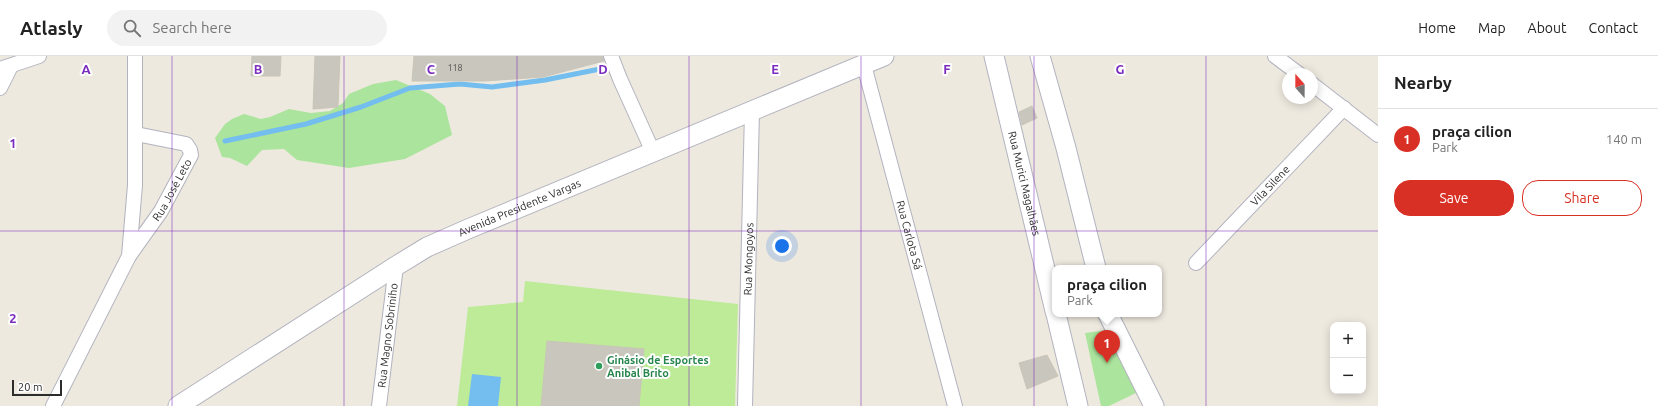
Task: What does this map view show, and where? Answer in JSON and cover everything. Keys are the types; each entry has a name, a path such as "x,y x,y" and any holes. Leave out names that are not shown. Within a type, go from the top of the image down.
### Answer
{"street":[{"path":"0,88 5,68 39,56"},
{"name":"Rua José Leto","path":"129,256 135,185 135,56"},
{"path":"611,56 653,152"},
{"name":"Avenida Presidente Vargas","path":"178,406 427,247 884,56"},
{"name":"Rua Murici Magalhães","path":"994,56 1052,298"},
{"path":"1040,56 1066,148 1095,265"},
{"path":"1275,56 1291,68"},
{"name":"Rua Carlota Sá","path":"864,65 955,406"},
{"path":"1318,88 1378,135"},
{"name":"Vila Silene","path":"1196,263 1344,108"},
{"name":"Rua Mongoyos","path":"745,406 752,112"},
{"name":"Rua José Leto","path":"53,406 129,256 161,211 190,155 190,150 186,144 136,134"},
{"name":"Rua Magno Sobriniho","path":"379,406 396,266"},
{"path":"1057,317 1078,406"},
{"path":"1110,317 1154,406"}],"green space":[{"path":"396,80 430,94 445,106 452,135 405,159 349,168 297,160 284,149 262,150 247,166 230,158 222,157 215,138 225,124 232,119 244,114 261,119 289,109 311,113 330,111 343,103 349,94 373,84"},
{"name":"Ginásio de Esportes Anibal Brito","path":"525,281 738,304 735,406 457,406 468,307 523,302"},
{"path":"1108,330 1136,393 1109,406 1101,406 1085,333"}],"water":[{"path":"472,374 501,377 498,406 468,406"}],"building":[{"path":"252,56 281,56 280,76 251,76"},
{"path":"315,56 340,56 338,107 313,109"},
{"path":"414,56 603,56 604,61 543,77 485,81 412,81"},
{"path":"1032,106 1037,118 1022,125 1019,112"},
{"path":"547,341 644,349 639,406 541,406"},
{"path":"1047,355 1058,376 1027,389 1019,363"}],"waterway":[{"path":"225,141 306,124 361,107 410,88 460,84 492,87 545,80 605,68"}],"place":[{"name":"praça cilion","path":"1107,363"},
{"name":"Ginásio de Esportes Anibal Brito","path":"599,366"}]}
